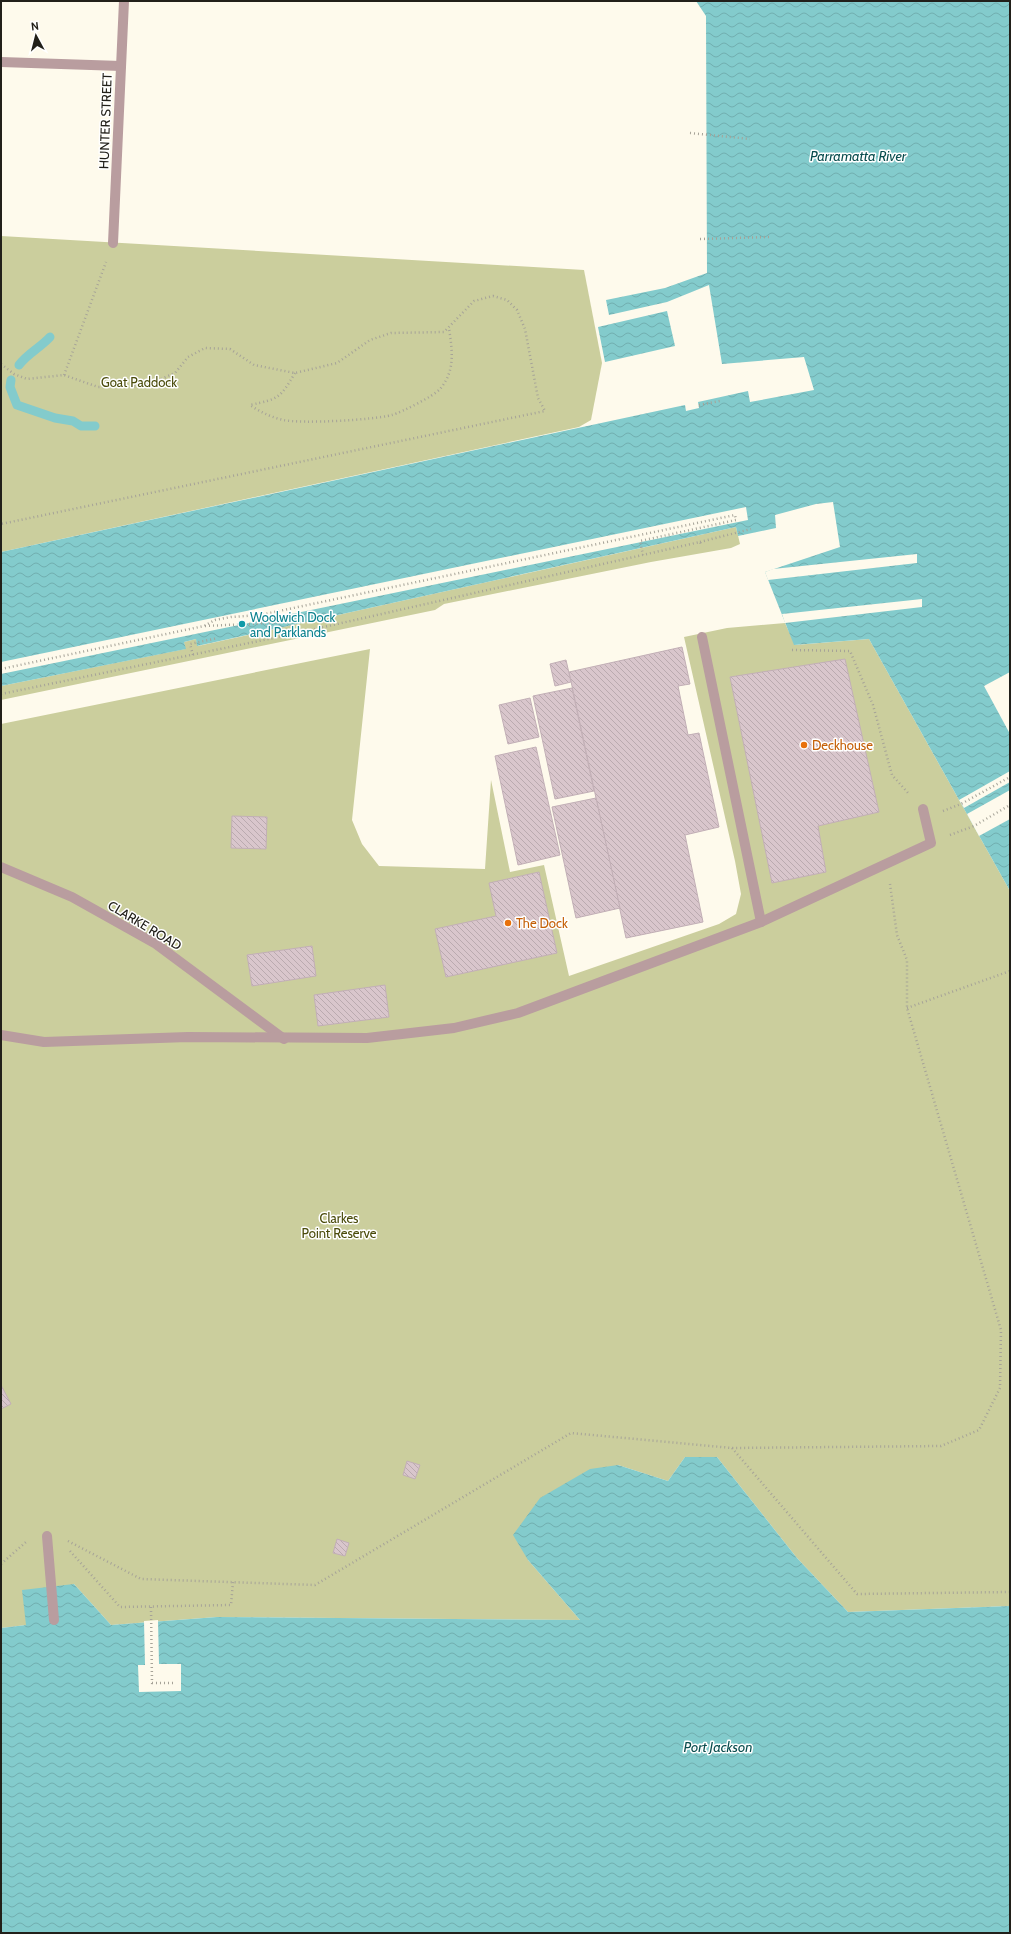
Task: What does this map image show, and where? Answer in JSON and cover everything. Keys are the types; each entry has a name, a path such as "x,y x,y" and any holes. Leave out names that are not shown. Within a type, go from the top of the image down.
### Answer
{"street":[{"name":"HUNTER STREET","path":"113,243 124,1"},
{"path":"1,62 121,66"},
{"path":"702,637 761,922"},
{"path":"1,1035 44,1042 188,1037 284,1039 367,1038 454,1028 518,1013 761,922 931,843 923,809"},
{"name":"CLARKE ROAD","path":"1,867 72,897 156,944 284,1039"},
{"path":"47,1536 54,1620"}],"path":[{"path":"690,133 750,139"},
{"path":"700,238 769,237"},
{"path":"64,375 113,243"},
{"path":"1,364 14,374 28,379 64,375 98,387 145,386 175,373 188,357 205,348 230,349 254,365 296,373 337,363 370,340 391,333 444,332 474,301 493,296 507,300 517,310 526,329 538,398 545,411 1,524"},
{"path":"296,373 283,394 269,401 250,405 261,412 284,420 306,421 368,418 393,415 417,404 440,389 453,359 449,328"},
{"path":"699,405 720,401"},
{"path":"204,626 215,620 231,617 260,616 735,515 736,520 640,541 642,555"},
{"path":"1,694 293,634 701,543 751,529"},
{"path":"1,669 204,626 290,622 293,634"},
{"path":"193,655 190,644 218,638"},
{"path":"792,650 850,651 873,706 892,775 923,809"},
{"path":"961,804 1010,777"},
{"path":"931,843 974,826 1010,805"},
{"path":"63,1539 141,1579 315,1585 571,1433 732,1448 941,1446 979,1430 1000,1388 1001,1330 907,1008 907,960 897,935 886,864"},
{"path":"907,1008 1010,971"},
{"path":"732,1448 857,1594 1010,1592"},
{"path":"66,1546 120,1607 231,1605 233,1582"},
{"path":"151,1607 152,1683 175,1683"}],"green space":[{"name":"Goat Paddock","path":"1,236 584,270 602,363 591,420 579,427 1,552"},
{"path":"736,527 740,544 731,548 651,562 444,604 435,610 1,700 1,686 185,649 184,642 196,639 198,646"},
{"name":"Clarkes Point Reserve","path":"785,623 795,645 869,639 1010,891 1010,1606 848,1612 797,1558 717,1457 685,1457 668,1481 618,1465 528,1560 580,1620 217,1617 111,1625 74,1584 26,1625 1,1628 1,724 370,649 352,820 362,844 379,866 485,869 491,780 510,872 544,865 569,976 719,924 736,914 741,894 735,861 684,637 727,628"}],"water":[{"name":"Parramatta River","path":"696,1 1010,1 1010,891 869,639 794,645 765,572 840,547 833,502 816,504 775,515 776,528 738,536 736,527 197,646 196,639 184,642 186,649 1,686 1,552 685,405 686,411 699,408 698,402 748,391 750,402 814,390 804,357 722,364 709,285 667,302 609,315 606,300 665,288 707,273 706,16"},
{"path":"667,311 675,346 605,362 598,327"},
{"name":"Port Jackson","path":"685,1457 717,1457 797,1558 848,1612 1010,1606 1010,1933 1,1933 1,1628 26,1625 22,1590 74,1584 111,1625 217,1617 580,1620 528,1560 513,1535 540,1498 590,1469 618,1465 668,1481"}],"pier":[{"path":"746,507 748,520 1,674 1,662"},
{"path":"917,554 917,563 768,580 765,572 773,569"},
{"path":"922,599 922,607 785,623 782,614"},
{"path":"1010,672 1010,734 984,686"},
{"path":"1010,771 1010,782 964,808 959,800"},
{"path":"1010,790 1010,819 979,836 967,814"},
{"path":"158,1620 159,1664 181,1664 181,1691 139,1692 138,1665 145,1665 144,1621"}],"building":[{"path":"682,647 690,684 678,686 688,735 699,733 719,827 685,835 703,922 626,938 569,672"},
{"name":"Deckhouse","path":"845,659 879,812 818,826 826,872 772,883 730,677"},
{"path":"566,660 571,682 555,686 550,664"},
{"path":"572,688 594,791 555,799 533,696"},
{"path":"530,698 539,737 508,744 499,705"},
{"path":"536,747 560,855 518,865 495,756"},
{"path":"596,798 620,908 576,918 552,807"},
{"path":"232,816 267,817 266,849 231,848"},
{"name":"The Dock","path":"539,872 557,953 446,977 435,929 496,916 489,883"},
{"path":"312,946 316,976 252,986 247,955"},
{"path":"385,985 389,1017 318,1026 314,995"},
{"path":"1,1385 11,1404 1,1409"},
{"path":"407,1461 420,1465 415,1479 403,1475"},
{"path":"337,1539 349,1543 345,1556 333,1553"}],"waterway":[{"path":"19,365 26,357 50,337"},
{"path":"11,380 10,387 17,405 55,418 73,421 81,426 95,426"}],"place":[{"name":"Woolwich Dock and Parklands","path":"242,624"},
{"name":"Deckhouse","path":"804,745"},
{"name":"The Dock","path":"508,923"}]}
